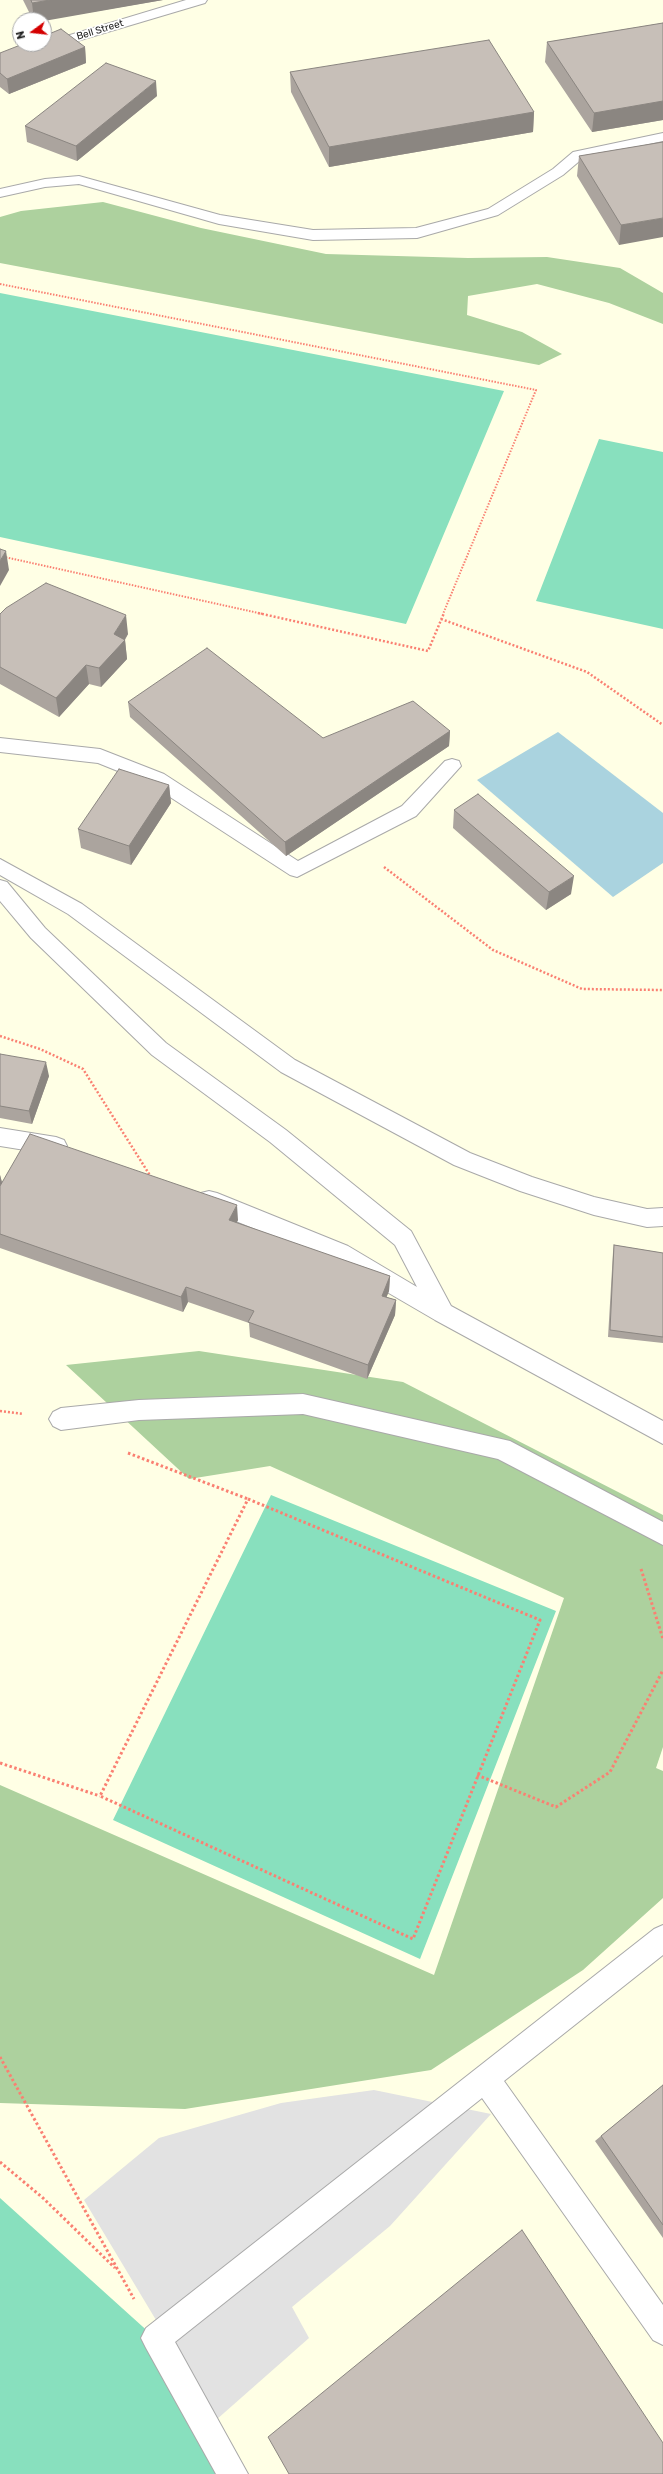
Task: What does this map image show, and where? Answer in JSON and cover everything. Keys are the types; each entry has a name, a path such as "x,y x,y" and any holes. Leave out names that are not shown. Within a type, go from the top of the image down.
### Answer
{"street":[{"name":"Bell Street","path":"0,60 200,0"},
{"path":"0,193 44,183 79,180 219,219 313,235 417,233 493,212 558,172 578,155 663,137"},
{"path":"0,745 100,756 157,779 297,870 409,811 452,766"},
{"path":"0,866 75,909 288,1066 462,1159 528,1185 594,1206 646,1218 663,1217"},
{"path":"0,887 38,933 159,1049 278,1136 403,1238 443,1313"},
{"path":"0,1137 58,1147 72,1151"},
{"path":"152,1177 340,1253 443,1313 663,1433"},
{"path":"61,1419 139,1410 303,1404 502,1449 663,1534"},
{"path":"233,2474 156,2338 663,1938"},
{"path":"485,2079 663,2330"}],"path":[{"path":"0,284 536,390 428,651 0,556"},
{"path":"441,619 587,672 663,725"},
{"path":"350,842 493,950 582,989 663,990"},
{"path":"0,1036 40,1050 83,1069 152,1177"},
{"path":"0,1763 100,1796 413,1939 540,1620 248,1499 146,1462 125,1451"},
{"path":"100,1796 248,1499"},
{"path":"477,1776 556,1808 610,1772 663,1670"},
{"path":"0,2057 156,2338"},
{"path":"0,2162 43,2198 118,2271"}],"shaded area":[{"path":"0,0 663,0 663,2474 0,2474"},
{"path":"374,2090 491,2114 390,2226 292,2307 309,2338 216,2420 84,2200 159,2138 281,2103"}],"green space":[{"path":"103,202 201,228 326,254 468,258 547,257 620,268 663,293 663,324 609,303 537,284 468,296 467,315 522,332 562,354 539,365 0,263 0,217 21,211"},
{"path":"0,293 504,391 406,624 0,537"},
{"path":"599,439 663,452 663,629 536,601"},
{"path":"199,1351 403,1382 663,1515 663,1747 656,1768 663,1771 663,1898 583,1970 431,2070 185,2109 0,2103 0,1785 434,1975 564,1598 270,1466 189,1479 66,1365"},
{"path":"271,1495 556,1611 420,1959 113,1820"},
{"path":"0,2198 173,2354 225,2474 0,2474"}],"water":[{"path":"558,732 663,813 663,863 613,897 477,780"}],"building":[{"path":"31,0 50,0 32,3"},
{"path":"663,23 663,101 594,113 547,42"},
{"path":"61,29 85,47 7,79 0,73 0,53 12,48 12,52 52,52 52,33"},
{"path":"489,40 534,112 329,147 290,72"},
{"path":"106,63 156,81 76,146 25,126"},
{"path":"663,142 663,218 621,225 579,156"},
{"path":"0,549 6,551 0,561"},
{"path":"46,583 126,615 114,634 125,640 99,668 86,665 56,698 0,667 0,614 6,608"},
{"path":"207,648 323,738 413,701 450,731 285,842 128,702"},
{"path":"119,769 169,785 129,846 78,829"},
{"path":"478,794 574,876 549,892 454,810"},
{"path":"0,1054 46,1062 29,1111 0,1106"},
{"path":"30,1134 237,1205 229,1220 390,1276 382,1296 396,1300 368,1365 248,1322 254,1311 186,1287 181,1297 0,1234 0,1186"},
{"path":"614,1245 663,1253 663,1337 610,1330"},
{"path":"663,2085 663,2225 601,2136"},
{"path":"522,2230 663,2443 663,2474 289,2474 268,2437"}]}
